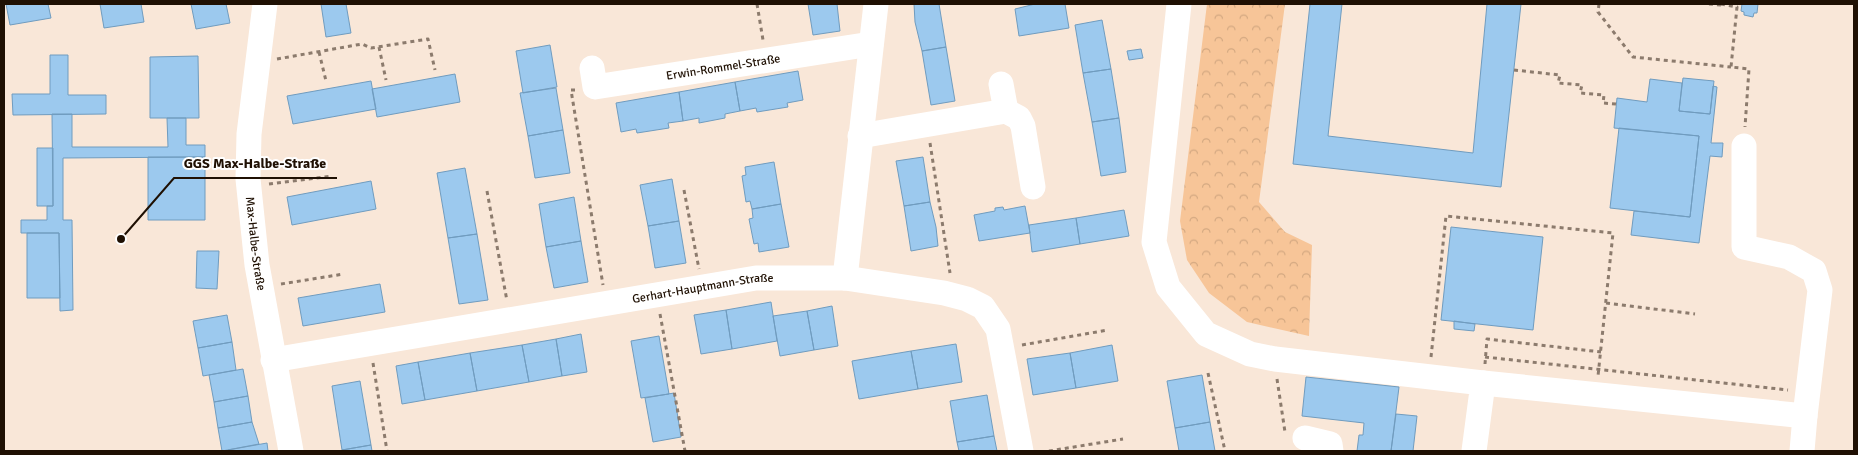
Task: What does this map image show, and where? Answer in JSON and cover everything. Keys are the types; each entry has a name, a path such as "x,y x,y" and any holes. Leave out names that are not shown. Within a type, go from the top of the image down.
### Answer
{"street":[{"name":"Max-Halbe-Straße","path":"265,4 249,134 249,187 261,288 291,451"},
{"path":"845,278 876,4"},
{"path":"1179,4 1154,242 1168,287 1206,334 1250,354 1275,360 1805,416"},
{"name":"Erwin-Rommel-Straße","path":"594,78 767,60 871,44"},
{"path":"1001,84 1006,111"},
{"path":"860,136 1006,111 1019,118 1022,126 1033,187"},
{"path":"1744,146 1744,247 1788,256 1814,271 1820,290 1802,451"},
{"name":"Gerhart-Hauptmann-Straße","path":"273,360 756,278 845,278 954,296 967,299 983,307 998,329 1021,451"},
{"path":"1474,451 1483,383"},
{"path":"1305,438 1330,444 1331,451"}],"path":[{"path":"756,4 767,60"},
{"path":"1599,4 1598,12 1633,57 1749,69 1744,146"},
{"path":"1709,4 1737,7 1731,67"},
{"path":"257,63 362,44 371,48 428,39 435,70"},
{"path":"379,47 386,80"},
{"path":"319,52 326,81"},
{"path":"1514,70 1560,75 1558,83 1582,85 1580,93 1604,95 1603,103 1616,104"},
{"path":"594,78 571,90 606,303"},
{"path":"927,124 954,296"},
{"path":"249,187 332,176"},
{"path":"684,190 702,287"},
{"path":"486,191 510,319"},
{"path":"1428,377 1446,216 1613,233 1596,395"},
{"path":"261,288 344,274"},
{"path":"657,294 685,451"},
{"path":"1606,303 1695,314"},
{"path":"1001,348 1108,330"},
{"path":"1483,383 1487,339 1601,352"},
{"path":"370,343 387,451"},
{"path":"1485,356 1808,392"},
{"path":"1275,360 1285,435 1305,438"},
{"path":"1208,373 1225,451"},
{"path":"1049,451 1123,439"}],"green space":[{"path":"1207,4 1285,4 1259,202 1285,232 1312,245 1309,336 1247,322 1209,293 1187,260 1180,221"}],"building":[{"path":"6,4 48,4 51,18 10,25"},
{"path":"100,4 141,4 144,22 104,28"},
{"path":"191,4 226,4 230,23 196,29"},
{"path":"321,4 346,4 351,33 326,37"},
{"path":"808,4 837,4 840,31 813,35"},
{"path":"914,4 939,4 946,47 922,51 915,22"},
{"path":"1035,4 1065,4 1069,28 1019,36 1015,9"},
{"path":"1310,4 1342,4 1328,136 1473,153 1487,4 1521,4 1501,187 1293,164"},
{"path":"1742,4 1758,4 1757,13 1754,13 1753,17 1744,15 1744,12 1741,11"},
{"path":"1102,20 1111,69 1083,73 1075,25"},
{"path":"550,45 557,87 523,93 516,51"},
{"path":"946,47 955,101 931,105 922,51"},
{"path":"1141,49 1143,58 1129,60 1127,51"},
{"path":"50,55 68,55 68,95 106,95 106,114 13,115 12,94 50,94"},
{"path":"198,56 199,118 150,118 150,57"},
{"path":"1111,69 1119,118 1092,122 1083,73"},
{"path":"798,71 803,100 787,103 788,107 757,112 756,108 740,111 735,82"},
{"path":"455,74 460,102 377,117 372,89"},
{"path":"1683,78 1714,81 1710,114 1679,111"},
{"path":"1650,79 1682,83 1679,111 1710,114 1713,86 1717,87 1711,143 1723,143 1722,157 1710,156 1699,243 1631,235 1634,211 1690,217 1699,136 1614,128 1617,98 1647,102"},
{"path":"371,81 376,109 293,124 287,96"},
{"path":"735,82 740,111 725,114 725,118 699,123 699,118 683,121 679,92"},
{"path":"556,88 563,130 528,136 520,93"},
{"path":"679,92 683,121 668,123 669,128 637,133 636,129 621,132 616,103"},
{"path":"52,114 72,114 72,147 168,147 167,118 186,118 186,145 205,145 205,157 63,158 63,220 72,220 73,310 60,311 59,233 21,233 21,220 47,220 47,206 53,206"},
{"path":"1119,118 1126,172 1101,176 1092,122"},
{"path":"1619,128 1699,136 1690,217 1610,208"},
{"path":"563,130 570,173 535,178 528,136"},
{"path":"37,148 53,148 53,206 37,206"},
{"path":"148,157 205,157 205,220 148,220"},
{"path":"923,157 930,202 904,206 896,161"},
{"path":"774,162 781,204 752,209 750,201 746,202 742,176 746,175 745,167"},
{"path":"465,168 477,234 448,238 437,173"},
{"path":"672,179 679,221 648,226 640,185"},
{"path":"371,181 376,209 292,225 287,197"},
{"path":"574,197 581,241 546,247 539,204"},
{"path":"930,202 938,246 911,251 904,206"},
{"path":"781,204 789,247 759,252 758,243 754,244 749,219 753,218 752,209"},
{"path":"1025,206 1030,233 979,241 974,215 995,211 995,208 1003,207 1004,210"},
{"path":"1124,210 1129,236 1080,244 1076,218"},
{"path":"1076,218 1080,244 1032,252 1029,225"},
{"path":"679,221 686,263 655,268 648,226"},
{"path":"1451,227 1543,237 1533,330 1441,320"},
{"path":"27,233 59,233 60,298 27,298"},
{"path":"477,234 488,300 459,304 448,238"},
{"path":"581,241 588,282 554,288 546,247"},
{"path":"197,251 219,251 217,289 196,288"},
{"path":"380,284 385,312 303,326 298,298"},
{"path":"771,302 777,341 732,349 726,310"},
{"path":"832,306 838,346 814,350 807,311"},
{"path":"726,310 732,349 701,354 694,315"},
{"path":"807,311 814,350 780,356 773,316"},
{"path":"227,315 232,342 198,348 193,321"},
{"path":"1454,321 1475,324 1474,331 1454,329"},
{"path":"581,334 587,372 562,376 556,339"},
{"path":"659,336 669,394 641,398 631,341"},
{"path":"556,339 562,376 529,382 522,345"},
{"path":"232,342 236,370 203,376 198,348"},
{"path":"956,344 962,382 918,389 911,351"},
{"path":"522,345 529,382 477,391 470,353"},
{"path":"1112,345 1118,381 1076,388 1070,353"},
{"path":"911,351 918,389 859,399 852,361"},
{"path":"470,353 477,391 425,400 418,362"},
{"path":"1070,353 1076,388 1033,395 1027,359"},
{"path":"418,362 425,400 402,404 396,366"},
{"path":"243,369 248,396 214,402 209,375"},
{"path":"1202,375 1210,422 1175,428 1167,381"},
{"path":"1306,377 1399,387 1391,451 1357,451 1359,435 1363,435 1364,423 1302,416"},
{"path":"360,381 371,445 342,450 332,386"},
{"path":"674,393 681,437 653,442 645,398"},
{"path":"987,395 994,436 957,442 950,401"},
{"path":"248,396 252,422 218,428 214,402"},
{"path":"1396,414 1417,416 1413,451 1391,451"},
{"path":"252,422 259,444 222,451 218,428"},
{"path":"1210,422 1215,451 1179,451 1175,428"},
{"path":"994,436 997,451 959,451 957,442"},
{"path":"267,443 268,451 228,450"},
{"path":"371,445 372,451 342,450"}],"place":[{"name":"GGS Max-Halbe-Straße","path":"121,239"}]}
